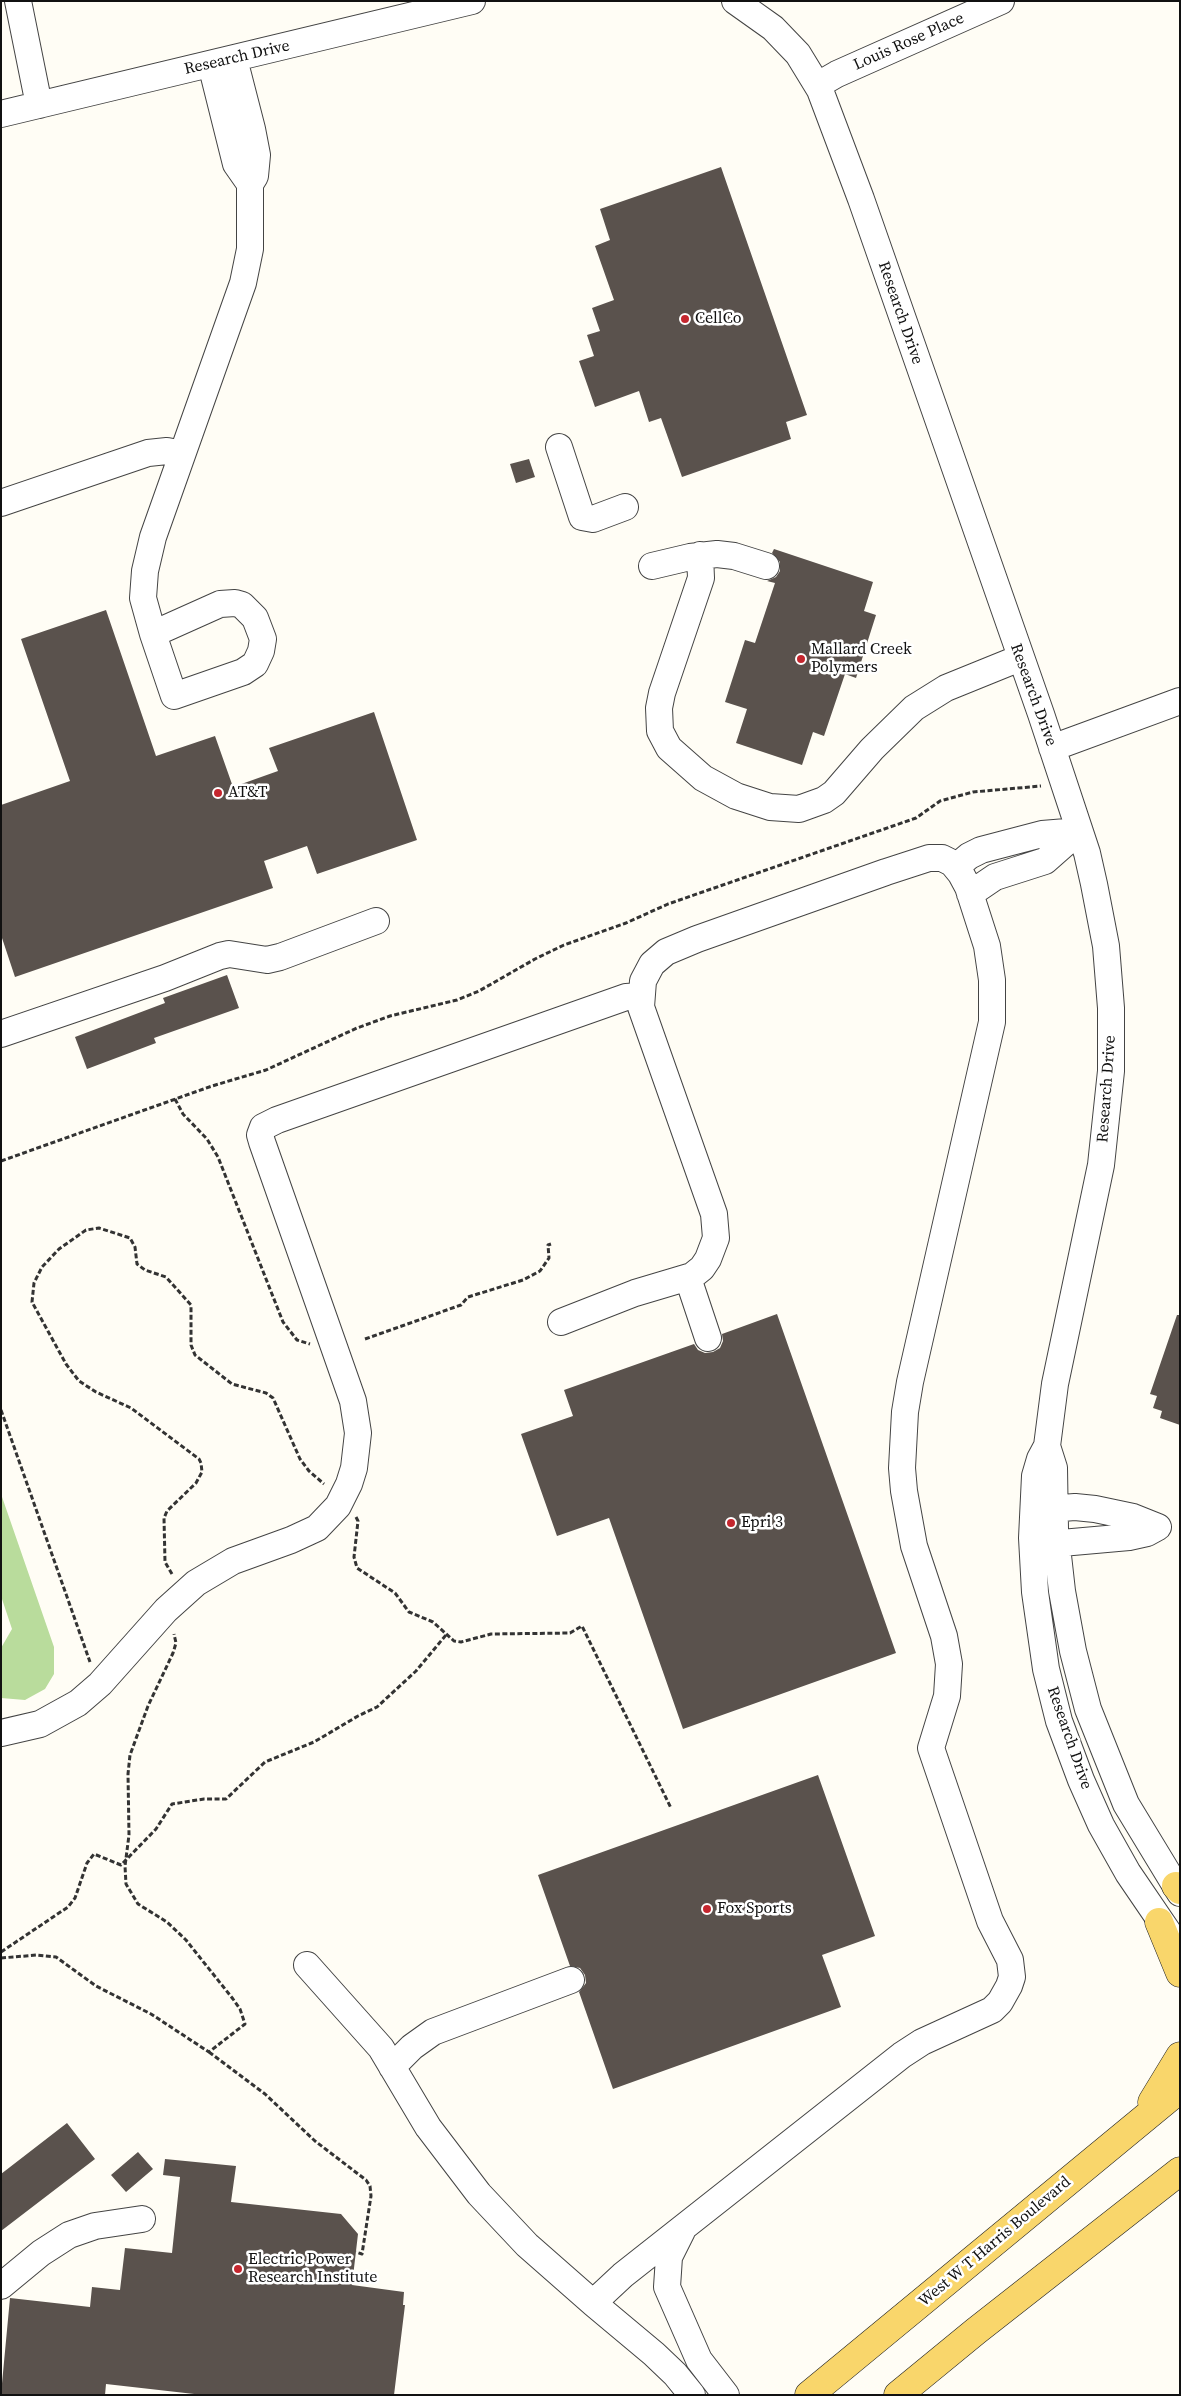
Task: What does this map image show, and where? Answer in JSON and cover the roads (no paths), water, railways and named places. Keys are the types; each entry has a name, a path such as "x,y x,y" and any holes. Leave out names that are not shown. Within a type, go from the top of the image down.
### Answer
{"main road":[{"path":"1159,1922 1180,1972"},
{"path":"1139,2123 1180,2056"},
{"name":"West W T Harris Boulevard","path":"809,2395 1180,2089"},
{"path":"898,2395 976,2330 1180,2171"}],"street":[{"path":"18,1 39,105"},
{"name":"Research Drive","path":"1,114 472,1"},
{"name":"Research Drive","path":"735,1 773,28 798,54 818,85 861,198 1052,748 1094,884 1106,946 1111,1008 1111,1072 1101,1165 1055,1384 1047,1446 1037,1466 1044,1509 1044,1545 1034,1592 1046,1669 1059,1721 1081,1780 1101,1824 1128,1873 1159,1922 1180,1949"},
{"name":"Louis Rose Place","path":"818,85 837,74 1001,1"},
{"path":"153,634 143,598 144,570 153,537 243,283 250,249 250,184 255,176 257,155 252,129 222,61"},
{"path":"559,447 582,517 593,519 625,507"},
{"path":"1,503 148,453 167,451 182,454"},
{"path":"700,555 700,578 662,692 659,708 660,731 669,748 703,778 736,796 770,807 799,809 824,800 834,793 872,749 914,708 946,688 1020,658"},
{"path":"652,566 700,555 734,556 766,566"},
{"path":"1052,748 1180,701"},
{"path":"956,866 981,850 1042,834 1079,831"},
{"path":"970,894 995,877 1039,864 1079,831"},
{"path":"561,1322 635,1293 688,1278 697,1273 708,1259 716,1238 715,1219 643,1015 641,996 647,972 658,958 666,952 697,939 929,858 942,858 956,866 970,894 981,923 990,963 993,1001 992,1022 910,1382 904,1420 902,1468 904,1491 914,1546 944,1636 948,1657 947,1696 931,1748 990,1921 1010,1960 1012,1977 1005,1994 992,2010 912,2048 624,2274 593,2303"},
{"path":"1,1034 165,978 220,956 229,954 267,960 280,957 376,921"},
{"path":"1,1733 40,1724 67,1710 89,1695 111,1673 166,1610 196,1583 233,1561 309,1533 331,1514 343,1497 349,1484 354,1468 358,1433 348,1384 262,1142 260,1135 263,1128 277,1120 631,995 641,996"},
{"path":"688,1278 708,1338"},
{"path":"1044,1509 1075,1507 1117,1513 1169,1528"},
{"path":"1044,1545 1129,1537 1169,1528"},
{"name":"Research Drive","path":"1044,1545 1062,1591 1073,1651 1088,1709 1126,1804 1178,1890"},
{"path":"307,1965 371,2035 438,2142 479,2194 527,2245 654,2354 675,2374 691,2394"},
{"path":"392,2067 412,2047 433,2032 571,1980"},
{"path":"3,2285 41,2253 69,2235 95,2226 142,2219"},
{"path":"685,2227 676,2239 669,2257 667,2287 691,2344 708,2373 726,2395"},
{"path":"691,2394 688,2376 699,2370 708,2373"}],"place":[{"name":"CellCo","path":"685,319"},
{"name":"Mallard Creek Polymers","path":"801,659"},
{"name":"AT&T","path":"218,793"},
{"name":"Epri 3","path":"731,1523"},
{"name":"Fox Sports","path":"707,1909"},
{"name":"Electric Power Research Institute","path":"238,2269"}]}
